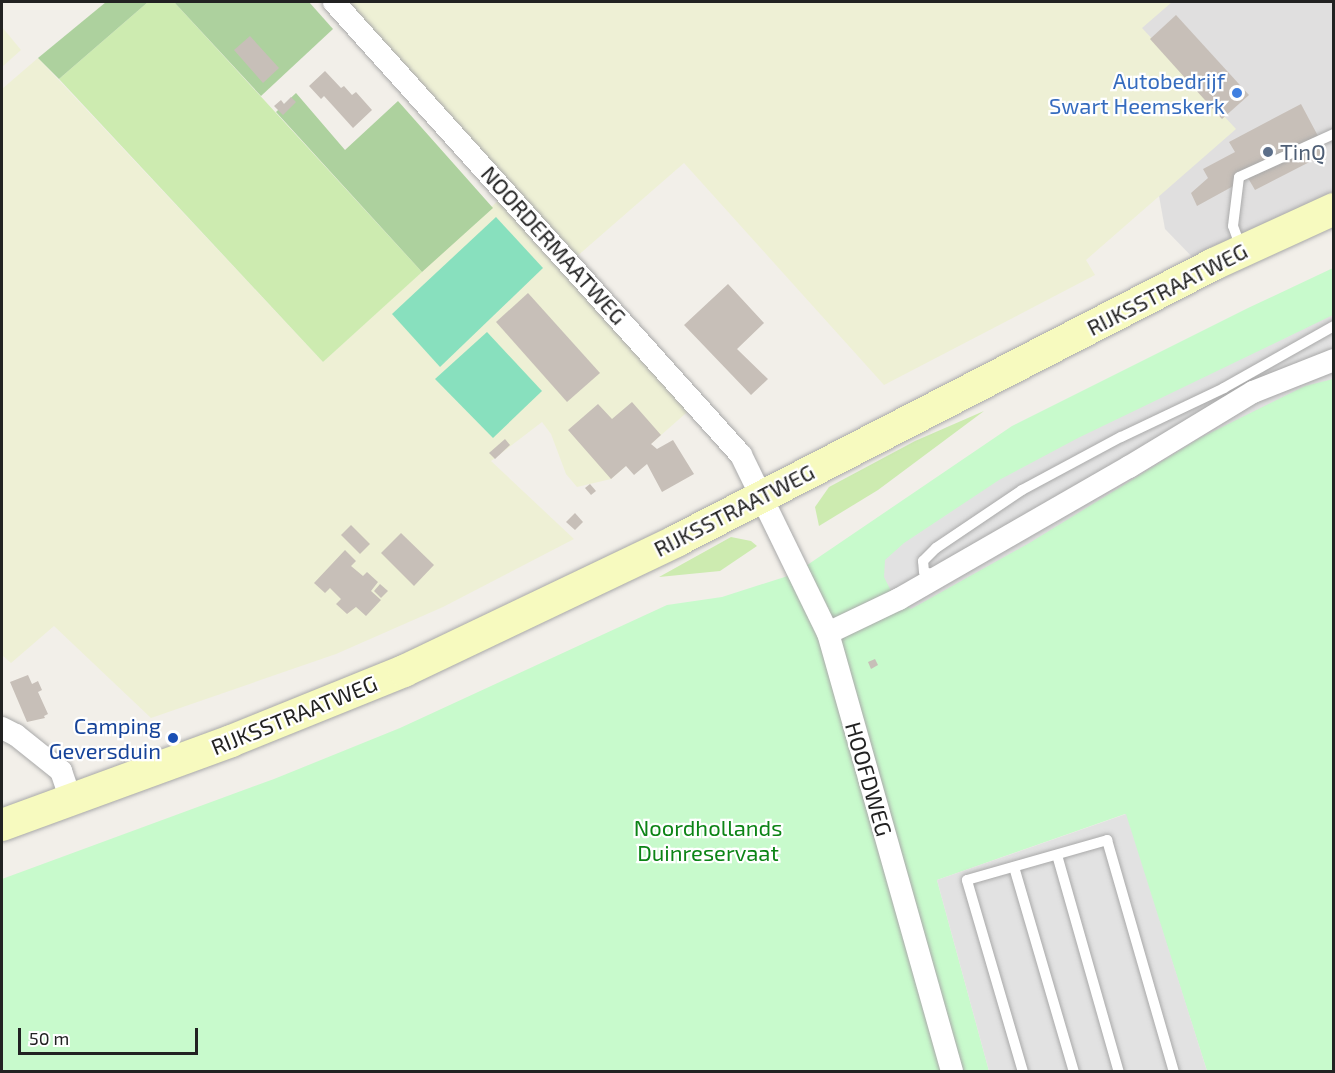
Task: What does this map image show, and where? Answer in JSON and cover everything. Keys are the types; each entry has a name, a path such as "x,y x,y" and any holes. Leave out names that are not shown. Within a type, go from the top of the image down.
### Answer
{"main road":[{"name":"RIJKSSTRAATWEG","path":"2,825 337,700 404,671 676,541 1242,251 1334,209"}],"street":[{"name":"NOORDERMAATWEG","path":"334,2 724,434 741,455 762,496"},
{"path":"828,633 899,599 1129,467 1252,392 1334,360"},
{"name":"HOOFDWEG","path":"762,496 828,633 952,1071"},
{"path":"2,728 16,735 61,771 71,800"}],"lane":[{"path":"1242,251 1233,226 1239,177 1334,134"},
{"path":"939,576 924,572 923,561 936,548 1022,490 1120,437 1224,388 1334,326"},
{"path":"1023,1071 968,880 1107,840 1174,1071"},
{"path":"1056,855 1119,1071"},
{"path":"1014,867 1074,1071"}],"shaded area":[{"path":"1124,2 1333,2 1333,201 1199,264 1165,229"},
{"path":"1333,315 1333,379 1305,386 1200,438 1031,542 911,609 891,591 884,577 885,560 904,543 999,480 1078,438"},
{"path":"1126,814 1207,1071 989,1071 937,880"}],"green space":[{"path":"106,2 148,2 59,79 38,58"},
{"path":"148,2 174,2 422,272 323,362 59,79"},
{"path":"174,2 309,2 333,29 261,96"},
{"path":"348,2 1172,2 1142,28 1236,129 1086,260 1095,275 884,385 684,163 575,258"},
{"path":"2,27 21,50 2,67"},
{"path":"38,58 323,362 501,198 693,407 611,479 577,487 566,474 551,434 542,422 491,461 574,539 443,607 336,654 151,718 54,626 11,663 2,655 2,89"},
{"path":"296,93 345,150 398,101 493,208 422,272 276,112"},
{"path":"496,217 543,268 440,367 392,314"},
{"name":"Noordhollands Duinreservaat","path":"1333,268 1333,1071 1207,1071 1125,814 937,880 989,1071 2,1072 2,879 274,779 400,728 667,605 722,597 794,574 1012,426"},
{"path":"487,332 542,391 493,438 435,379"},
{"path":"984,411 878,490 819,526 815,507 829,487 915,441"},
{"path":"731,537 751,541 757,546 720,571 659,577"}],"building":[{"path":"1176,15 1249,95 1222,119 1150,39"},
{"path":"250,36 279,68 263,83 234,50"},
{"path":"325,71 341,88 344,86 352,95 356,92 372,110 353,128 324,96 321,99 309,86"},
{"path":"291,97 296,102 283,115 274,106 281,100 284,104"},
{"path":"1301,104 1327,153 1255,190 1248,178 1197,206 1191,193 1208,178 1203,169 1235,152 1229,142"},
{"path":"728,284 764,323 737,349 768,379 751,395 684,325"},
{"path":"528,293 600,373 567,402 496,322"},
{"path":"632,402 661,435 651,444 657,449 673,440 694,474 662,492 647,464 634,475 626,466 611,479 568,430 598,404 612,419"},
{"path":"505,439 510,445 495,459 489,453"},
{"path":"590,484 596,491 591,495 585,488"},
{"path":"575,513 583,522 575,530 566,522"},
{"path":"351,525 370,544 360,554 341,535"},
{"path":"401,533 434,565 414,586 381,553"},
{"path":"345,550 356,561 351,566 363,576 367,572 378,582 371,591 381,600 366,616 356,607 347,614 336,604 341,599 330,588 325,593 314,583"},
{"path":"380,584 388,591 381,598 374,591"},
{"path":"875,659 878,665 871,669 868,662"},
{"path":"28,675 32,684 38,681 42,690 38,692 48,714 44,716 45,718 27,722 10,682"}],"place":[{"name":"Autobedrijf Swart Heemskerk","path":"1237,93"},
{"name":"TinQ","path":"1268,152"},
{"name":"Camping Geversduin","path":"173,738"}]}
